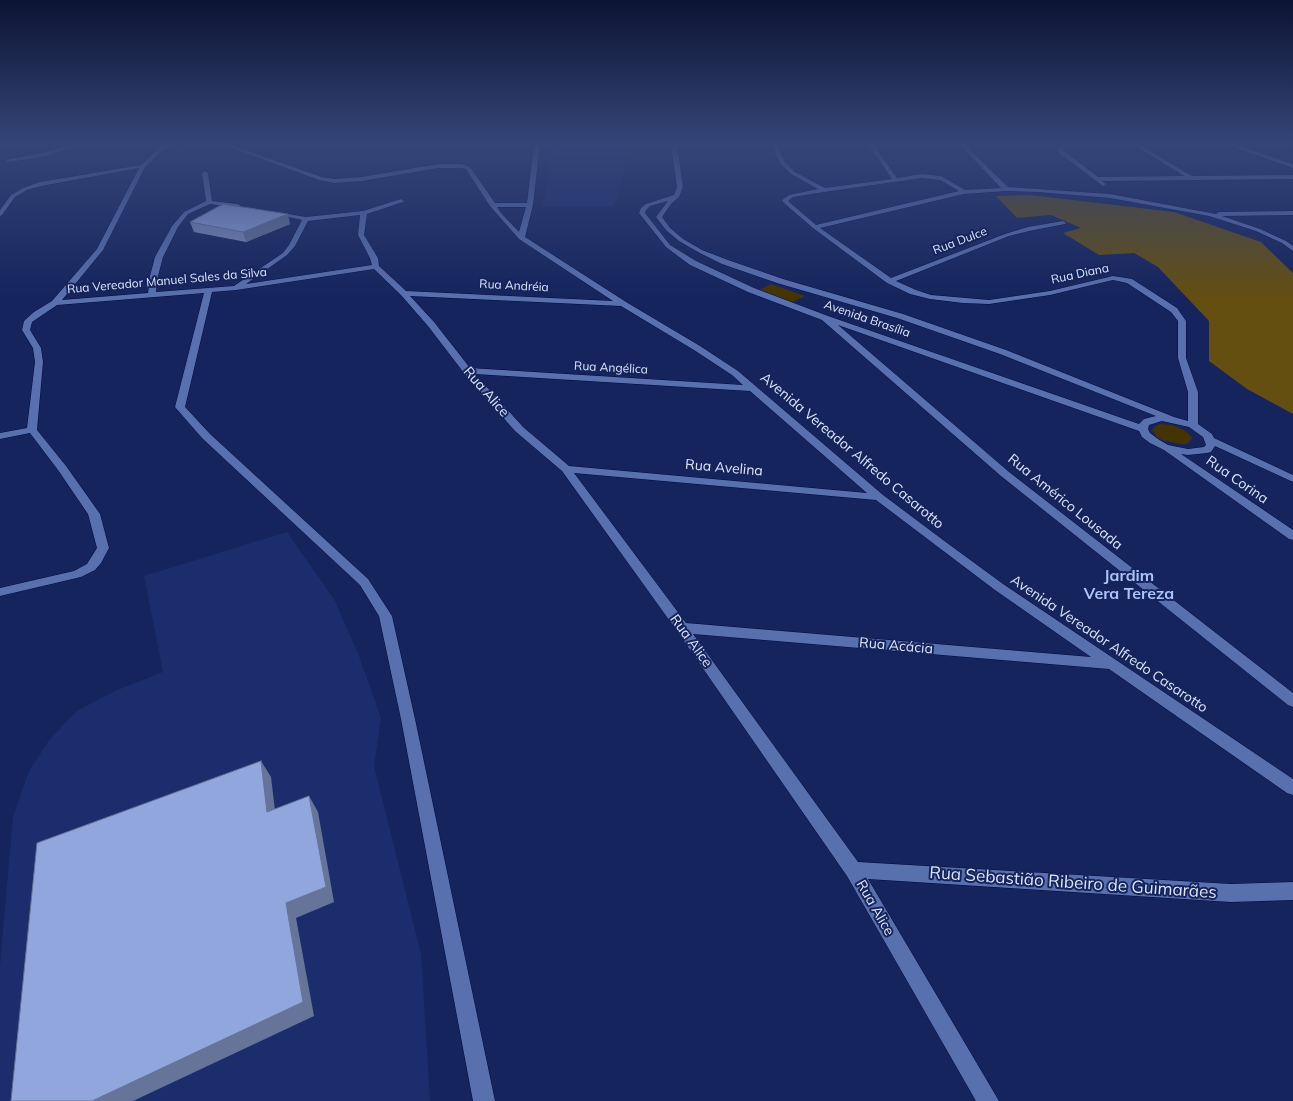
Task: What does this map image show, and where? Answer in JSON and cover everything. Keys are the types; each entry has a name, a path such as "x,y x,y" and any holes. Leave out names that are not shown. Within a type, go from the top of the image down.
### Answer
{"street":[{"path":"0,214 15,195"},
{"path":"0,592 77,574 91,567 97,560 103,548 94,514 62,468 32,430 39,362 37,348 26,330 28,321 55,303 100,250 128,195"},
{"path":"207,195 208,202"},
{"name":"Avenida Vereador Alfredo Casarotto","path":"486,195 499,214 521,238 623,304 718,361 753,388 879,497 999,587 1293,788"},
{"path":"521,238 531,195"},
{"name":"Rua Diana","path":"795,195 786,198 786,202 815,227 890,281 913,292 930,297 989,302 1050,293 1114,278 1129,281 1174,310 1182,321 1182,358 1193,392 1193,425"},
{"path":"815,227 950,195"},
{"path":"1101,195 1210,214 1258,230 1284,242 1293,249"},
{"path":"677,196 660,217 645,219 642,214 642,209 648,205 677,196"},
{"path":"267,211 306,219 364,213 401,201"},
{"path":"152,296 154,276 159,256 175,226 186,213 208,202 245,208"},
{"path":"492,204 530,205"},
{"name":"Rua Alice","path":"364,213 361,235 374,258 376,266 404,293 431,324 467,371 519,430 566,469 682,628 853,870 988,1101"},
{"path":"1210,214 1293,213"},
{"name":"Avenida Brasília","path":"660,217 668,229 681,240 700,251 725,262 780,281 900,316 996,350 1172,419"},
{"path":"236,288 285,254 292,246 306,219"},
{"name":"Avenida Brasília","path":"645,219 668,246 692,263 751,290 825,318 1143,429"},
{"name":"Rua Dulce","path":"890,281 1007,235 1028,229 1063,223"},
{"name":"Rua Vereador Manuel Sales da Silva","path":"55,303 236,288 376,266"},
{"path":"208,291 180,407 206,436 364,582 385,616 410,727 484,1101"},
{"name":"Rua Andréia","path":"404,293 623,304"},
{"name":"Rua Américo Lousada","path":"825,318 908,392 1005,474 1293,701"},
{"name":"Rua Angélica","path":"467,371 753,388"},
{"path":"1210,440 1210,445 1206,450 1199,452 1188,452 1165,447 1154,442 1146,435 1143,429 1144,424 1147,421 1158,418 1172,419 1193,425 1202,430 1210,440 1293,479"},
{"path":"0,436 32,430"},
{"name":"Rua Corina","path":"1165,447 1293,536"},
{"name":"Rua Avelina","path":"566,469 879,497"},
{"name":"Rua Acácia","path":"682,628 1111,664"},
{"name":"Rua Sebastião Ribeiro de Guimarães","path":"853,870 1231,893 1293,891"}],"shaded area":[{"path":"545,195 617,195 614,206 543,206"},
{"path":"1033,195 1174,212 1261,242 1293,273 1293,414 1247,389 1209,361 1209,321 1158,267 1134,253 1099,255 1063,233 1081,228 1051,215 1017,218 996,196"},
{"path":"771,284 805,296 792,302 760,290"},
{"path":"1160,424 1172,425 1184,430 1191,436 1192,439 1187,444 1162,440 1157,437 1152,430"},
{"path":"287,532 335,601 359,656 381,718 374,766 421,954 430,1101 0,1101 0,966 13,817 29,771 50,739 77,711 115,691 163,672 144,576"}],"building":[{"path":"223,204 288,214 243,232 190,222"},
{"path":"261,761 267,812 309,796 326,887 286,903 303,1002 92,1101 11,1101 37,843"}],"district":[{"name":"Jardim Vera Tereza","path":"1129,585"}]}
